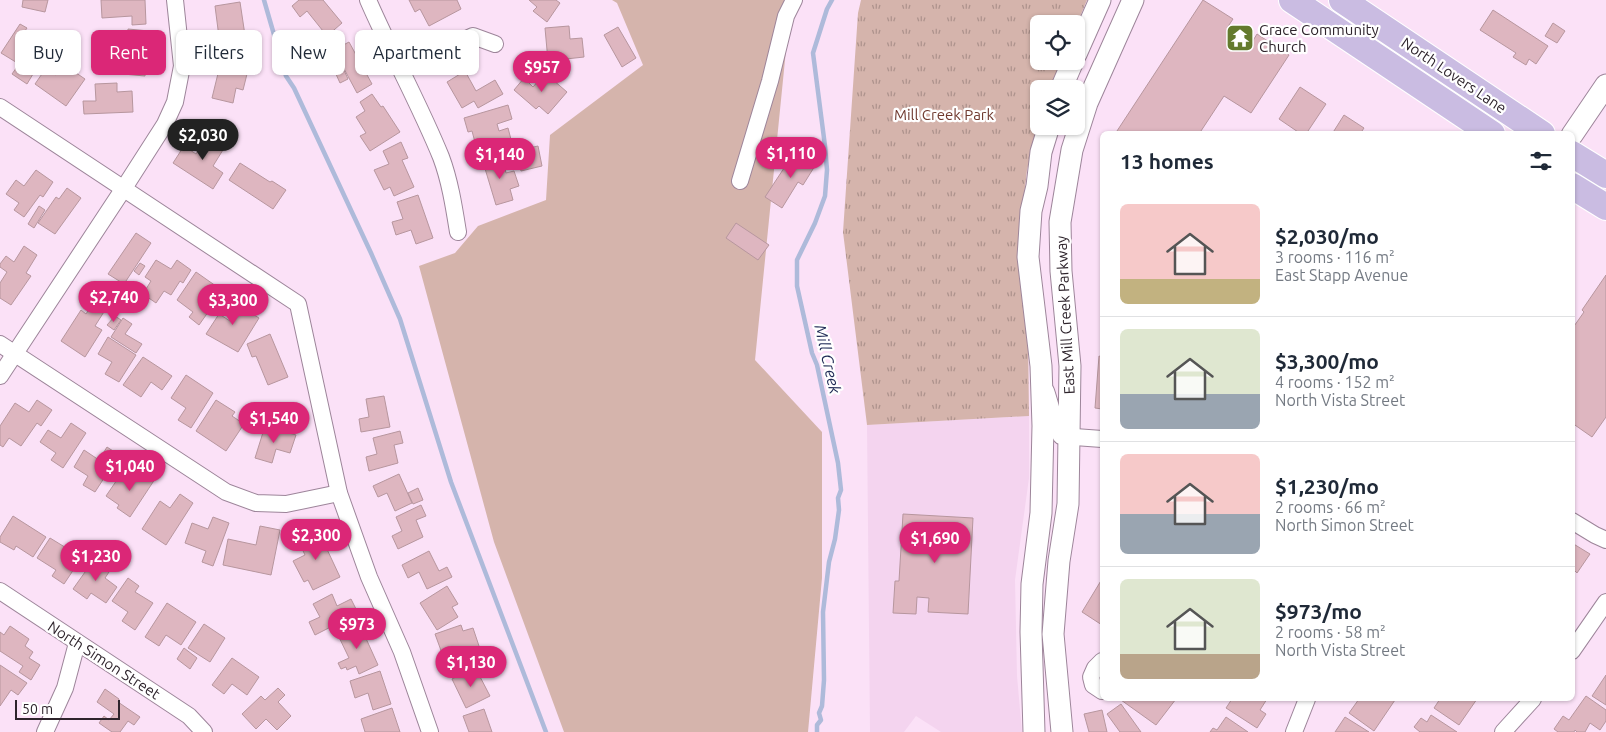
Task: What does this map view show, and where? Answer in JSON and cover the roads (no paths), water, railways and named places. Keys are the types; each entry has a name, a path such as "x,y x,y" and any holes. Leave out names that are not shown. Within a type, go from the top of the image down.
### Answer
{"main road":[{"name":"North Lovers Lane","path":"1292,0 1488,131"},
{"name":"North Lovers Lane","path":"1342,0 1538,131"},
{"path":"1575,156 1606,175"},
{"path":"1575,188 1606,207"}],"street":[{"path":"0,376 165,124 175,102 182,66 175,0"},
{"path":"368,0 381,30"},
{"path":"740,181 770,81 786,16 794,0"},
{"path":"1085,34 1100,0"},
{"name":"East Mill Creek Parkway","path":"1062,732 1053,634 1057,580 1068,504 1070,366 1060,271 1060,222 1072,150 1088,103 1133,0"},
{"path":"479,38 495,44"},
{"path":"403,75 441,158 454,202 458,232"},
{"path":"1575,131 1606,85"},
{"path":"0,107 298,304 339,493 369,577 402,652 430,732"},
{"name":"East Mill Creek Parkway","path":"1034,732 1031,632 1032,584 1040,513 1043,426 1041,377 1028,257 1031,211 1037,186 1041,152 1046,135"},
{"path":"0,344 226,492 256,502 286,504 339,493"},
{"path":"1041,377 1054,414 1057,431 1061,436 1100,439"},
{"path":"1575,523 1606,540"},
{"name":"North Simon Street","path":"0,591 189,716 204,732"},
{"path":"1575,647 1606,602"},
{"path":"45,732 65,688 77,643"},
{"path":"1100,663 1095,668 1091,677 1093,685 1100,689"},
{"path":"1294,732 1306,701"},
{"path":"1503,732 1531,701"}],"waterway":[{"path":"264,0 286,76 294,88 400,319 451,482 546,732"},
{"name":"Mill Creek","path":"817,732 817,725 821,720 819,713 822,706 824,680 823,612 829,562 835,539 839,510 838,498 841,490 838,463 817,365 812,353 797,286 797,260 815,223 825,196 827,170 825,146 813,53 827,9 832,0"}],"place":[{"name":"Grace Community Church","path":"1240,38"}],"park label":[{"name":"Mill Creek Park","path":"944,114"}]}
